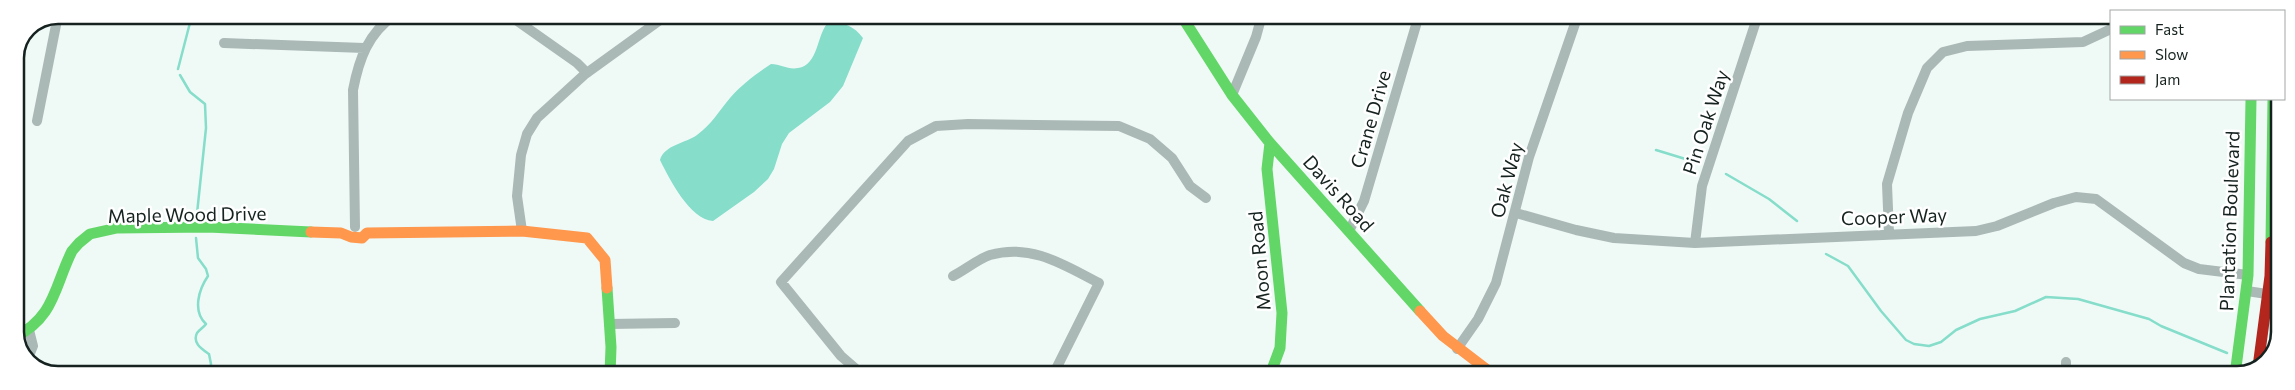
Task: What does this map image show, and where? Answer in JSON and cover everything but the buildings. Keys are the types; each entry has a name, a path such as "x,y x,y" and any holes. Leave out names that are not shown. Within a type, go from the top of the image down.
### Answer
{"street":[{"path":"38,121 56,24"},
{"path":"355,227 353,90 357,67 364,48 376,31 384,24"},
{"path":"522,24 577,63 587,73"},
{"path":"522,231 518,196 521,155 527,134 537,118 587,73 655,24"},
{"name":"Davis Road","path":"1187,24 1232,95 1270,143 1443,336 1482,366"},
{"path":"1232,95 1260,24"},
{"name":"Crane Drive","path":"1349,230 1364,201 1416,24"},
{"name":"Oak Way","path":"1457,348 1478,319 1496,283 1516,213 1529,157 1575,24"},
{"name":"Pin Oak Way","path":"1695,242 1702,186 1755,24"},
{"path":"1889,234 1888,184 1905,122 1928,68 1943,52 1967,46 2083,42 2110,30"},
{"path":"224,43 364,48"},
{"name":"Plantation Boulevard","path":"2236,366 2248,275 2251,100"},
{"path":"853,366 841,356 781,282 908,141 936,126 968,124 1118,126 1150,139 1172,158 1190,186 1206,198"},
{"name":"Moon Road","path":"1270,143 1267,169 1279,274 1282,328 1280,348 1273,366"},
{"name":"Cooper Way","path":"1516,213 1614,238 1695,242 1976,231 1997,226 2054,203 2076,197 2096,199 2184,263 2199,269 2248,275"},
{"name":"Maple Wood Drive","path":"24,332 43,316 77,244 87,235 117,228 208,227 341,233 347,238 362,238 367,233 522,231 577,237 592,242 605,260 610,324 610,366"},
{"name":"Maple Wood Drive","path":"341,233 348,227 362,228 367,233"},
{"path":"953,276 989,256 1018,250 1046,256 1099,282 1057,366"},
{"path":"2247,291 2271,295"},
{"path":"2260,358 2271,308"},
{"path":"610,324 675,323"},
{"path":"24,329 29,330 33,346 31,352"}],"shaded area":[{"path":"827,24 843,24 849,26 863,38 843,86 830,102 789,133 782,144 774,169 768,179 754,192 713,221 704,219 696,214 681,197 669,177 660,160 662,155 702,131 739,88 771,64 788,68 805,66 814,56"}],"waterway":[{"path":"178,69 190,24"},
{"path":"180,75 190,92 205,104 206,128 196,223"},
{"path":"1656,150 1692,161"},
{"path":"1726,174 1769,199 1797,221"},
{"path":"196,238 198,258 206,269 208,276 198,300 199,313 206,324 197,333 196,340 198,345 209,354 211,366"},
{"path":"1826,254 1848,266 1881,311 1906,340 1914,344 1929,346 1941,342 1956,330 1980,319 2015,311 2046,297 2078,299 2149,319 2161,326 2227,353"}],"traffic: fast":[{"path":"1187,24 1232,95 1270,143 1420,311"},
{"path":"2236,366 2248,275 2251,100"},
{"path":"1270,143 1267,169 1282,313 1280,348 1273,366"},
{"path":"24,331 38,320 46,310 72,251 90,234 117,228 208,227 311,232"},
{"path":"607,288 610,366"}],"traffic: slow":[{"path":"311,232 341,233 351,237 362,238 367,233 522,231 587,238 605,260 607,288"},
{"path":"1420,311 1443,336 1482,366"}],"traffic: jam":[{"path":"2259,359 2270,276 2271,242"}]}
